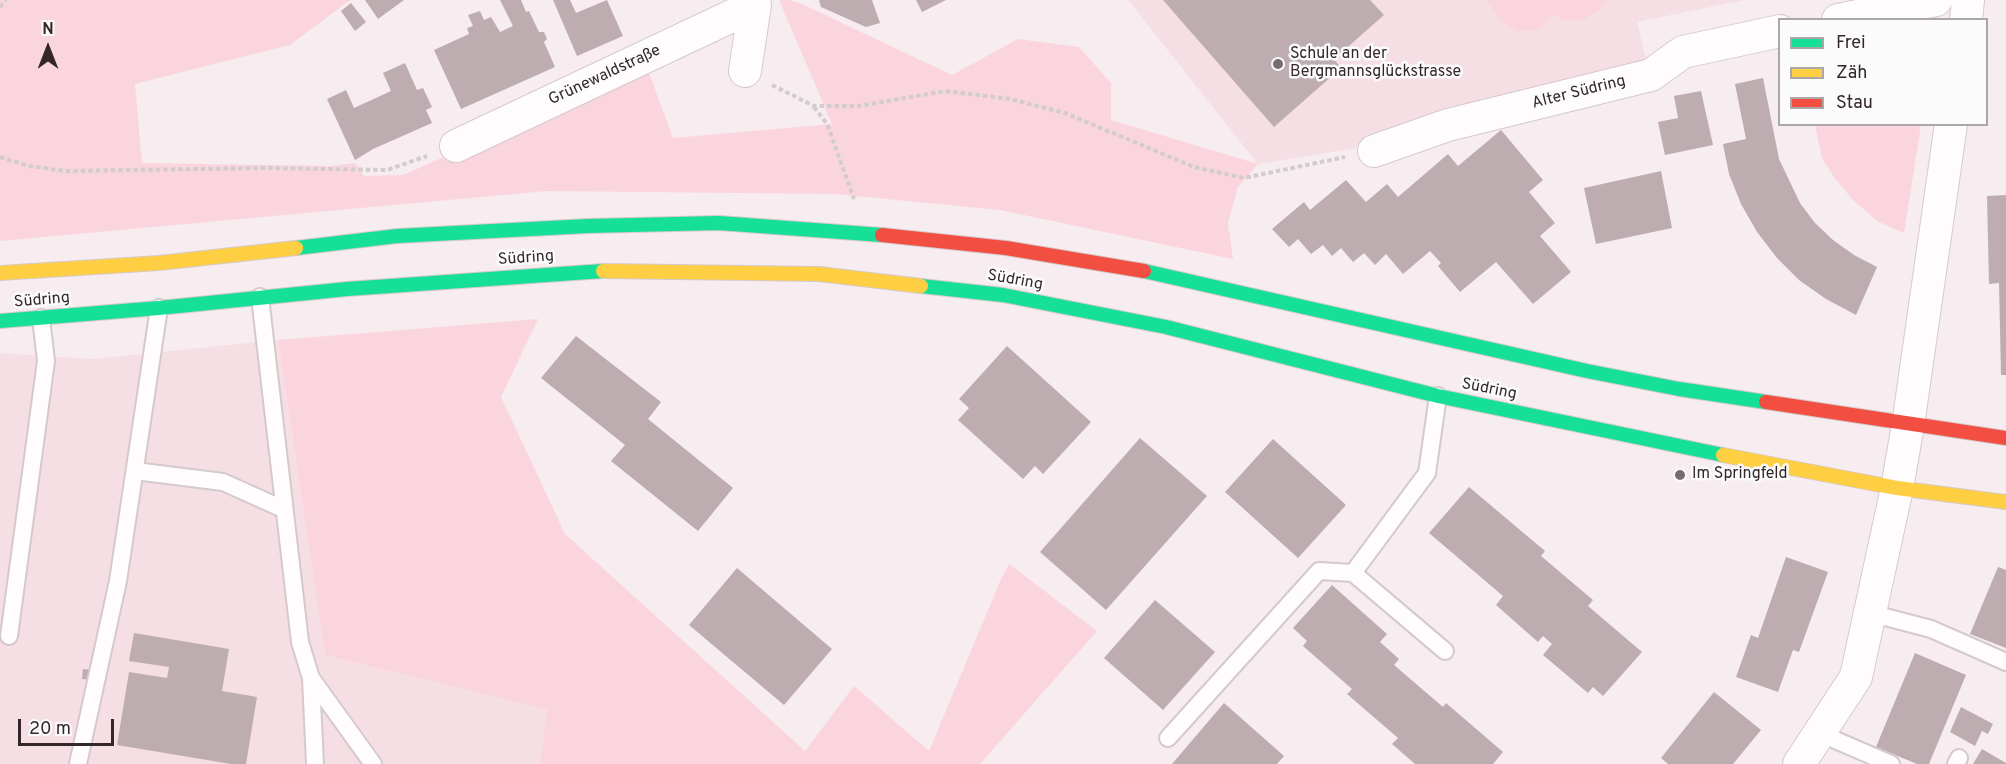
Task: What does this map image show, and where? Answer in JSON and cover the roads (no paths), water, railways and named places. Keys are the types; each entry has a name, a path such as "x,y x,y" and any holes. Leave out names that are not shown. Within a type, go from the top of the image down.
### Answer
{"main road":[{"name":"Südring","path":"0,273 159,263 397,236 588,226 719,223 867,233 1006,248 1157,273 1587,371 1679,389 2006,438"},
{"name":"Südring","path":"0,321 260,297 594,271 819,274 1003,295 1166,327 1438,396 1746,460 1897,488 2006,502"}],"street":[{"path":"1848,18 1936,0"},
{"path":"1966,18 1968,0"},
{"name":"Grünewaldstraße","path":"745,71 754,3"},
{"name":"Grünewaldstraße","path":"456,146 754,3"},
{"name":"Alter Südring","path":"1374,151 1448,125 1651,75 1683,52 1778,31"},
{"path":"1799,764 1856,677 1897,488 1908,425 1951,126"}],"lane":[{"path":"260,297 300,642 311,678 315,721 315,764"},
{"path":"78,764 118,581 159,308"},
{"path":"9,636 46,361 41,318"},
{"path":"1353,573 1427,473 1438,396"},
{"path":"135,471 223,482 283,509"},
{"path":"1168,738 1319,571 1353,573 1445,651"},
{"path":"1870,613 1931,629 2006,662"},
{"path":"311,678 373,764"},
{"path":"309,764 315,721"},
{"path":"1819,733 1892,764"}],"place":[{"name":"Schule an der Bergmannsglückstrasse","path":"1278,64"},
{"name":"Im Springfeld","path":"1680,475"}]}
